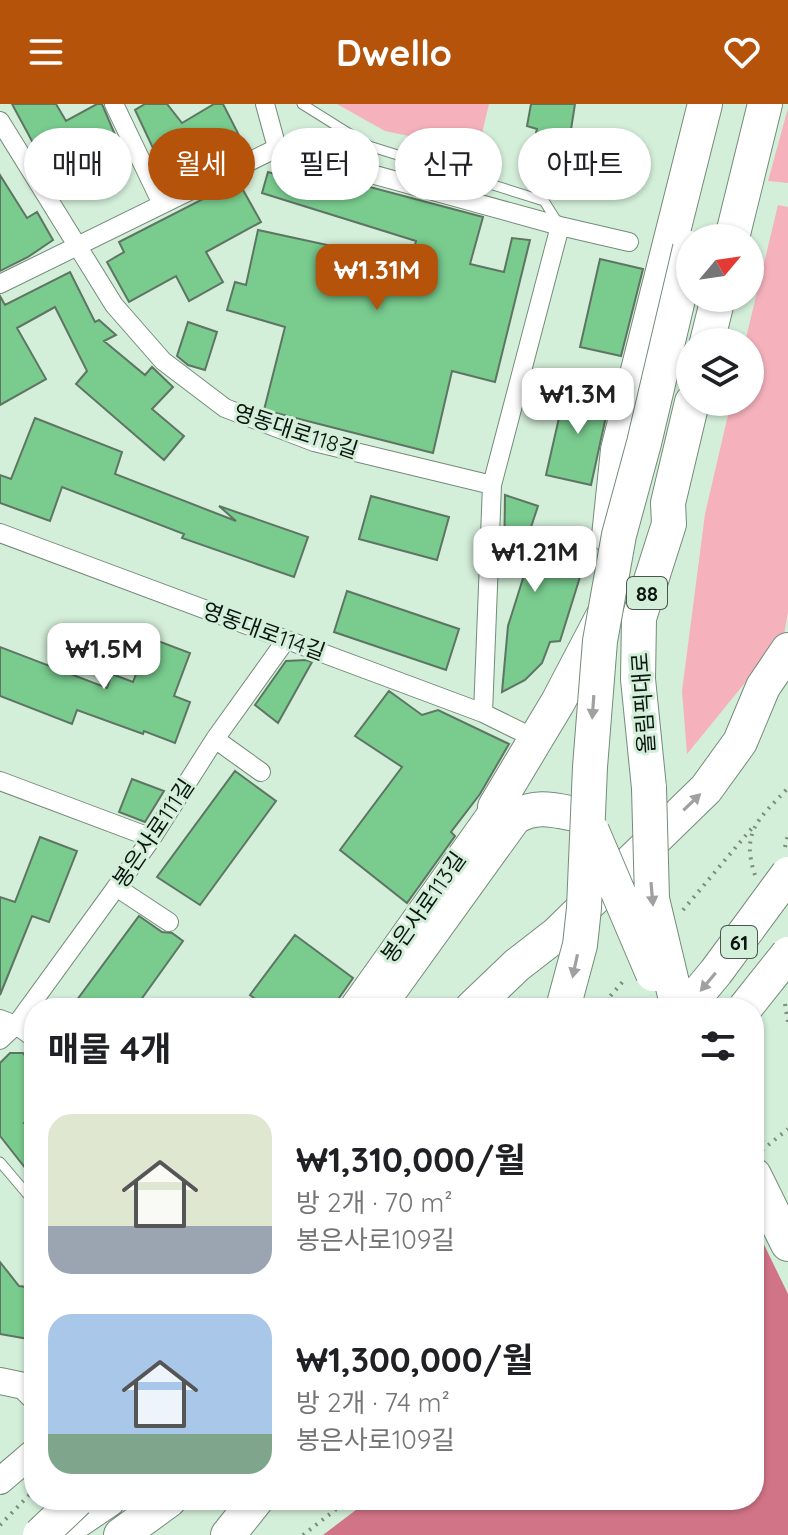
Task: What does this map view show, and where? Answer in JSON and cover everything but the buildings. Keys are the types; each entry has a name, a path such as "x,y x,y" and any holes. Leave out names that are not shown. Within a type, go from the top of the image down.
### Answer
{"highway":[{"path":"599,624 618,450 705,104"},
{"path":"695,224 724,104"},
{"path":"735,224 765,104"},
{"path":"566,998 580,945 584,908 591,741 600,641 619,535 676,307"},
{"name":"올림픽대로","path":"676,998 652,899 649,788 638,679 639,618 669,524 668,503 689,416"},
{"path":"495,807 668,503"},
{"path":"482,998 517,965 557,934 706,789 740,742 763,687 788,650"},
{"path":"384,998 514,818 525,810 538,807 586,816 666,998"},
{"name":"61","path":"694,998 788,874"},
{"path":"506,998 528,977 557,934"},
{"name":"61","path":"753,998 788,954"},
{"path":"764,1195 788,1244"},
{"path":"40,1535 66,1510"},
{"path":"56,1535 93,1510"},
{"path":"121,1535 155,1510"},
{"path":"228,1535 248,1510"}],"street":[{"path":"114,104 162,204"},
{"path":"265,104 272,128"},
{"name":"영동대로118길","path":"0,121 114,305 163,361 225,408 314,442 492,485"},
{"path":"0,284 271,151"},
{"path":"379,176 629,242"},
{"path":"483,713 492,485 560,226"},
{"name":"영동대로114길","path":"0,533 483,713 536,739"},
{"name":"봉은사로111길","path":"27,998 152,838 215,739 286,640"},
{"path":"215,739 261,772"},
{"path":"0,781 152,838"},
{"name":"봉은사로113길","path":"359,998 495,807"},
{"path":"116,887 169,922"},
{"name":"봉은사로111길","path":"0,1040 8,1022 24,1002"},
{"path":"0,1381 24,1372"},
{"path":"0,1381 24,1386"},
{"path":"0,1481 24,1461"}],"lane":[{"path":"302,104 369,146 544,201 560,226"},
{"path":"0,1162 24,1190"}],"path":[{"path":"764,1148 788,1129"},
{"path":"0,1525 24,1500"},
{"path":"303,1535 335,1510"}],"shaded area":[{"path":"337,104 489,104 483,128 395,128 395,133 385,131"},
{"path":"788,108 788,183 768,181"},
{"path":"778,205 788,207 788,612 784,635 687,754 682,691 705,514 728,416 764,416 764,328 748,328 752,312 764,312 764,263"},
{"path":"788,1184 788,1535 323,1535 356,1510 764,1510 764,1202"}],"pier":[{"path":"788,1180 788,1294 764,1245 764,1197"}]}
